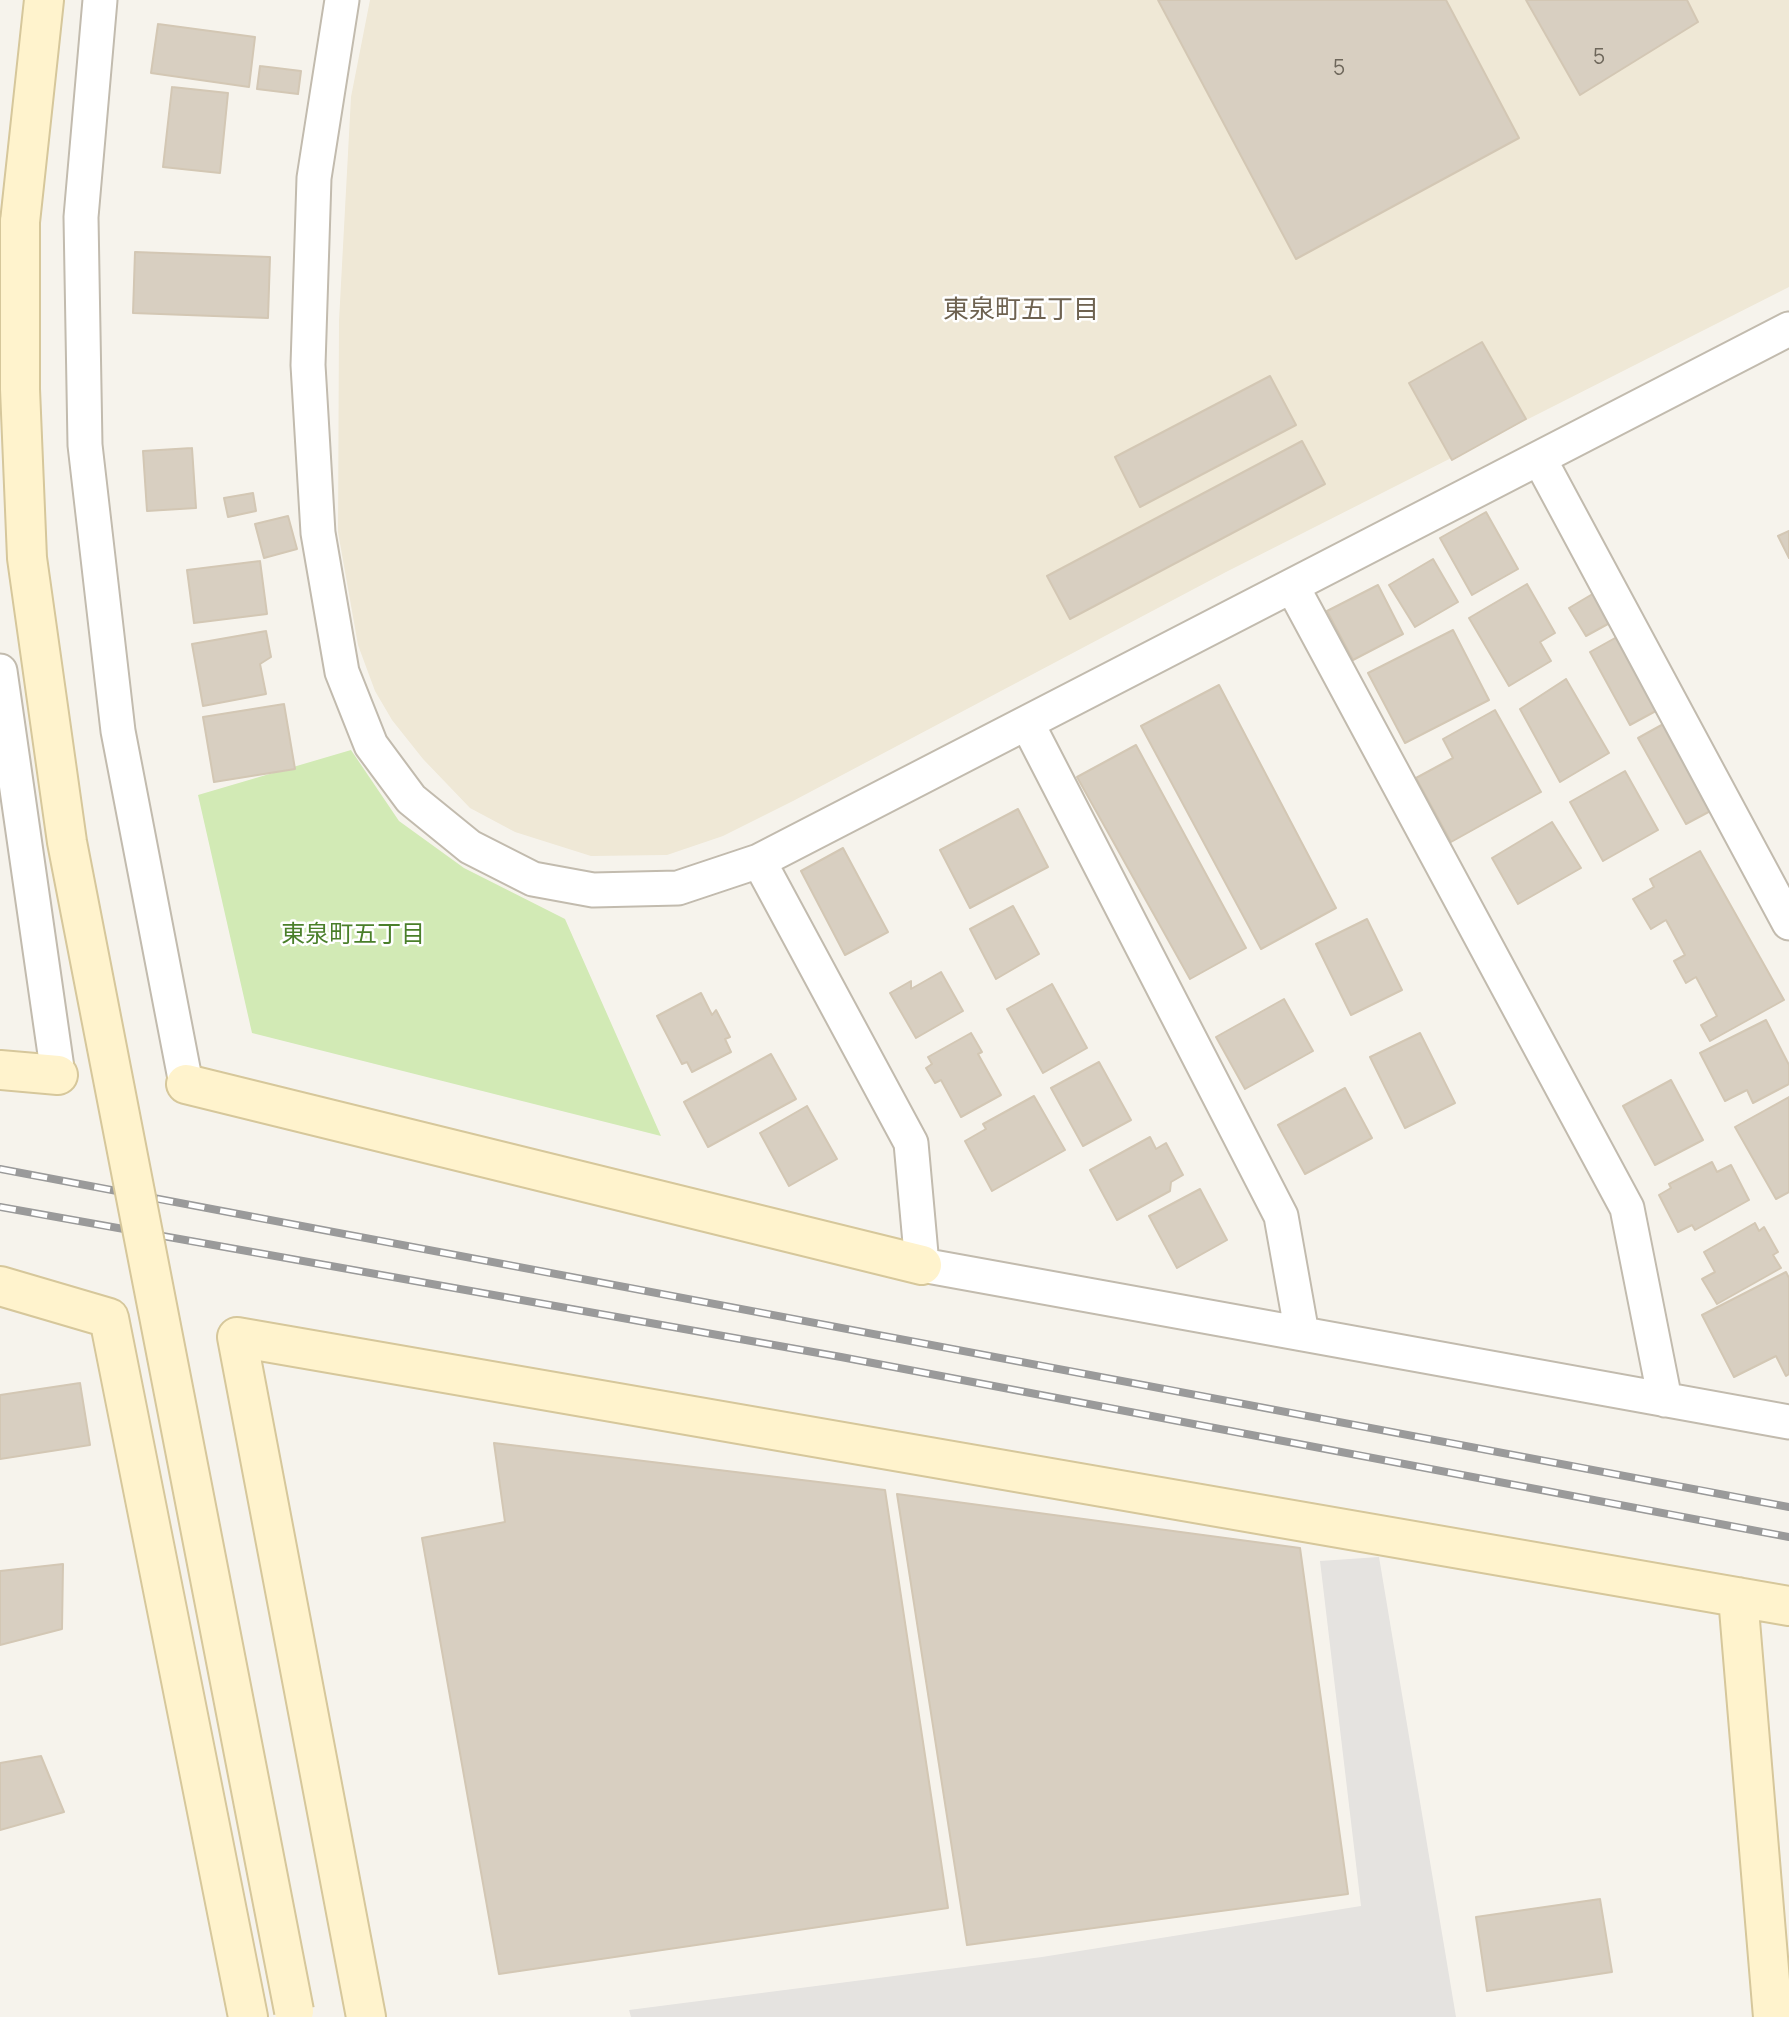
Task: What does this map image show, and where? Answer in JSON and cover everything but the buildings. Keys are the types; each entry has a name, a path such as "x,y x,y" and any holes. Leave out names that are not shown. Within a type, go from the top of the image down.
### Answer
{"street":[{"path":"44,0 20,222 20,389 27,558 67,842 294,2014"},
{"path":"100,0 81,217 85,445 118,731 186,1084 922,1265 1789,1422"},
{"path":"342,0 314,178 308,365 318,533 342,672 370,745 411,799 470,847 533,879 593,890 678,888 759,861 1789,329"},
{"path":"1539,458 1789,923"},
{"path":"1292,586 1627,1208 1665,1400"},
{"path":"0,671 58,1075 0,1070"},
{"path":"1027,723 1281,1216 1303,1334"},
{"path":"759,861 911,1143 922,1265"},
{"path":"0,1286 109,1318 248,2017"},
{"path":"366,2017 237,1336 1789,1606"},
{"path":"1738,1597 1773,2017"}],"shaded area":[{"path":"370,0 1789,0 1789,287 1226,572 723,836 667,855 591,856 515,832 470,808 423,759 392,720 375,691 358,645 338,532 339,321 351,97"},
{"path":"1379,1557 1456,2017 631,2017 629,2010 1042,1957 1361,1906 1320,1561"}],"green space":[{"name":"東泉町五丁目","path":"351,750 399,821 464,868 565,919 661,1136 252,1033 198,795"}],"railway":[{"path":"0,1169 1789,1507"},
{"path":"0,1207 841,1357 1789,1537"}],"district":[{"name":"東泉町五丁目","path":"1021,311"}]}
